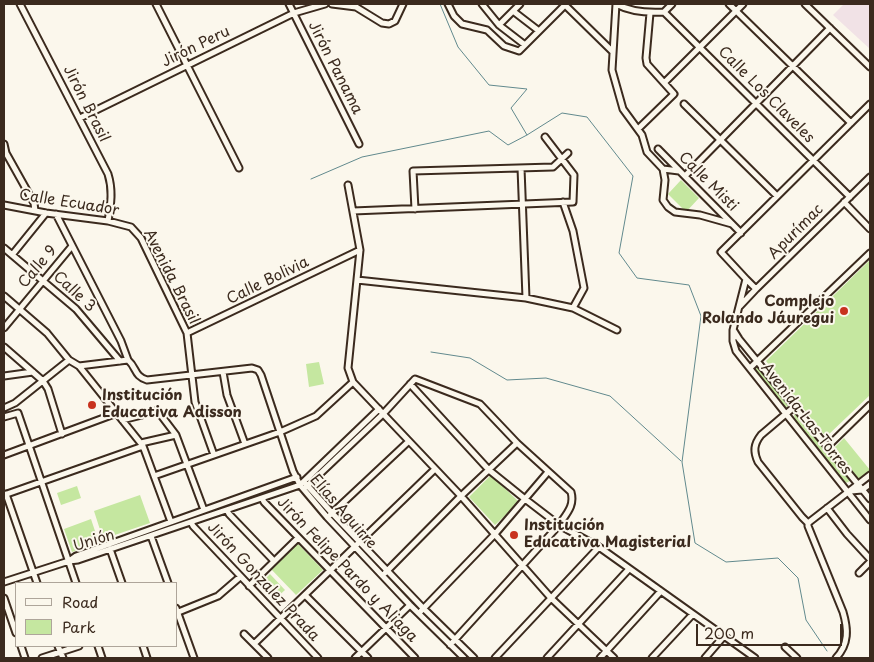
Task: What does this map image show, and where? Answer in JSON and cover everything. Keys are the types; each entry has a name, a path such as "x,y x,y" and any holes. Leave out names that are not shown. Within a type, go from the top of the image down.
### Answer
{"street":[{"name":"Jirón Brasil","path":"20,4 108,174 112,197 108,221"},
{"path":"156,4 240,168"},
{"name":"Jirón Panama","path":"289,4 359,144"},
{"name":"Jirón Peru","path":"80,118 294,13 325,4"},
{"path":"332,4 356,7 382,23 389,24 395,21 403,4"},
{"path":"448,4 454,16 462,24 486,30 504,46 519,52 565,4 613,52"},
{"path":"482,4 499,25 525,46"},
{"path":"499,25 520,4"},
{"path":"672,4 664,12 650,13 634,11 616,4 612,70 623,109 642,135 647,152 663,168 679,171"},
{"path":"730,4 852,123"},
{"path":"664,83 743,4"},
{"path":"805,4 870,67"},
{"path":"513,11 539,31"},
{"name":"Calle Los Claveles","path":"664,12 850,197"},
{"path":"638,129 674,94 646,64 650,13"},
{"path":"684,176 830,28"},
{"path":"684,104 777,196"},
{"path":"756,289 721,252 870,104"},
{"path":"353,211 573,202 574,175 544,137"},
{"path":"4,144 5,154 32,200 35,211"},
{"name":"Calle Misti","path":"658,149 740,233"},
{"path":"415,209 413,171 553,167 568,153"},
{"path":"521,168 526,298"},
{"path":"663,168 663,200 668,207 675,212 700,215 732,224"},
{"name":"Apurímac","path":"740,306 870,177"},
{"path":"348,185 360,250 348,368 353,382 461,496 551,598 614,658"},
{"path":"562,202 573,231 584,288 573,308"},
{"path":"844,202 870,229"},
{"name":"Calle Ecuador","path":"4,205 46,213 108,221 131,227"},
{"path":"12,255 46,213"},
{"path":"56,214 136,374 148,380 223,372 227,395 245,444"},
{"name":"Avenida Brasil","path":"131,227 141,238 187,334 195,402 214,456"},
{"name":"Calle 9","path":"4,328 72,246"},
{"name":"Calle 3","path":"4,248 76,309 120,361"},
{"name":"Calle Bolivia","path":"187,334 360,250"},
{"path":"750,368 870,253"},
{"name":"Avenida Las Torres","path":"746,279 734,330 733,341 736,351 870,520"},
{"path":"357,280 526,298 573,308 616,330"},
{"path":"4,296 47,333 69,360 79,366 142,445 171,522"},
{"name":"Avenida Las Torres","path":"734,330 739,340 870,499"},
{"path":"4,347 43,380 48,389 62,434"},
{"path":"4,408 15,403 69,360"},
{"path":"79,366 128,360"},
{"name":"Elías Aguirre","path":"223,372 252,368 258,370 297,477 355,546 385,573 464,658"},
{"path":"4,376 33,372"},
{"path":"304,485 415,379 480,404 517,443 571,492 572,505 559,525 450,645"},
{"path":"154,476 280,432 316,416 353,382"},
{"path":"410,384 489,470 525,499 559,525 599,547 755,658"},
{"path":"827,447 870,405"},
{"path":"794,407 761,435 754,447 755,455 758,462 808,523 844,612 847,635 844,646 836,658"},
{"path":"157,410 176,435 204,510"},
{"path":"4,417 18,413 76,582"},
{"path":"4,455 117,414"},
{"path":"122,420 142,415"},
{"path":"37,582 5,495 142,445 176,435"},
{"path":"330,515 408,441"},
{"path":"385,573 461,496 517,443"},
{"path":"254,644 435,469"},
{"path":"421,611 495,534 548,472"},
{"path":"860,487 870,475"},
{"name":"Unión","path":"69,561 76,556 297,477"},
{"path":"808,523 848,492 870,484"},
{"name":"Unión","path":"69,561 78,560 304,485"},
{"name":"Jirón Felipe Pardo y Aliaga","path":"262,498 298,538 415,658"},
{"path":"827,508 869,564 858,573"},
{"path":"227,510 274,561"},
{"name":"Elías Aguirre","path":"330,515 360,542 410,605 421,611 474,658"},
{"name":"Jirón Gonzalez Prada","path":"191,522 318,658"},
{"path":"151,536 168,582"},
{"path":"249,586 298,538"},
{"path":"494,658 599,547"},
{"path":"110,549 122,582"},
{"path":"4,582 69,561"},
{"path":"547,658 629,568"},
{"path":"178,611 218,596 240,576"},
{"path":"600,658 662,591"},
{"path":"305,595 368,658"},
{"path":"4,598 15,630"},
{"path":"355,658 410,605"},
{"path":"178,614 194,658"},
{"path":"652,658 693,614"},
{"path":"244,634 268,658"},
{"path":"704,658 724,636"},
{"path":"58,647 63,658"},
{"path":"42,658 75,647"},
{"path":"785,647 796,658"}],"shaded area":[{"path":"844,4 870,4 870,49 833,15"}],"green space":[{"path":"681,180 699,198 686,212 668,194"},
{"name":"Complejo Rolando Jáuregui","path":"870,260 870,395 826,437 766,361"},
{"path":"319,362 324,384 309,387 306,364"},
{"path":"755,367 760,367 789,406 784,406 756,371"},
{"path":"796,413 850,478 850,481 846,483 844,481 795,419 794,415"},
{"path":"844,438 870,470 859,480 835,447"},
{"path":"491,475 519,502 495,525 469,497"},
{"path":"77,486 81,498 61,505 57,493"},
{"path":"140,495 150,523 103,539 94,511"},
{"path":"91,519 99,543 72,552 64,529"},
{"path":"297,543 323,570 296,595 270,568"},
{"path":"270,574 285,590 274,600 260,584"}],"waterway":[{"path":"440,4 458,47 489,85 527,89 511,108 527,135 562,113 587,117 633,176 619,253 637,278 689,285 701,316 682,462 695,543 726,562 778,558 798,578 806,620 827,651"},
{"path":"311,179 362,157 489,131 508,145 527,135"},
{"path":"431,352 470,358 507,380 546,378 610,396 681,461"}],"place":[{"name":"Complejo Rolando Jáuregui","path":"844,311"},
{"name":"Institución Educativa Adisson","path":"92,405"},
{"name":"Institución Educativa Magisterial","path":"514,535"}]}
